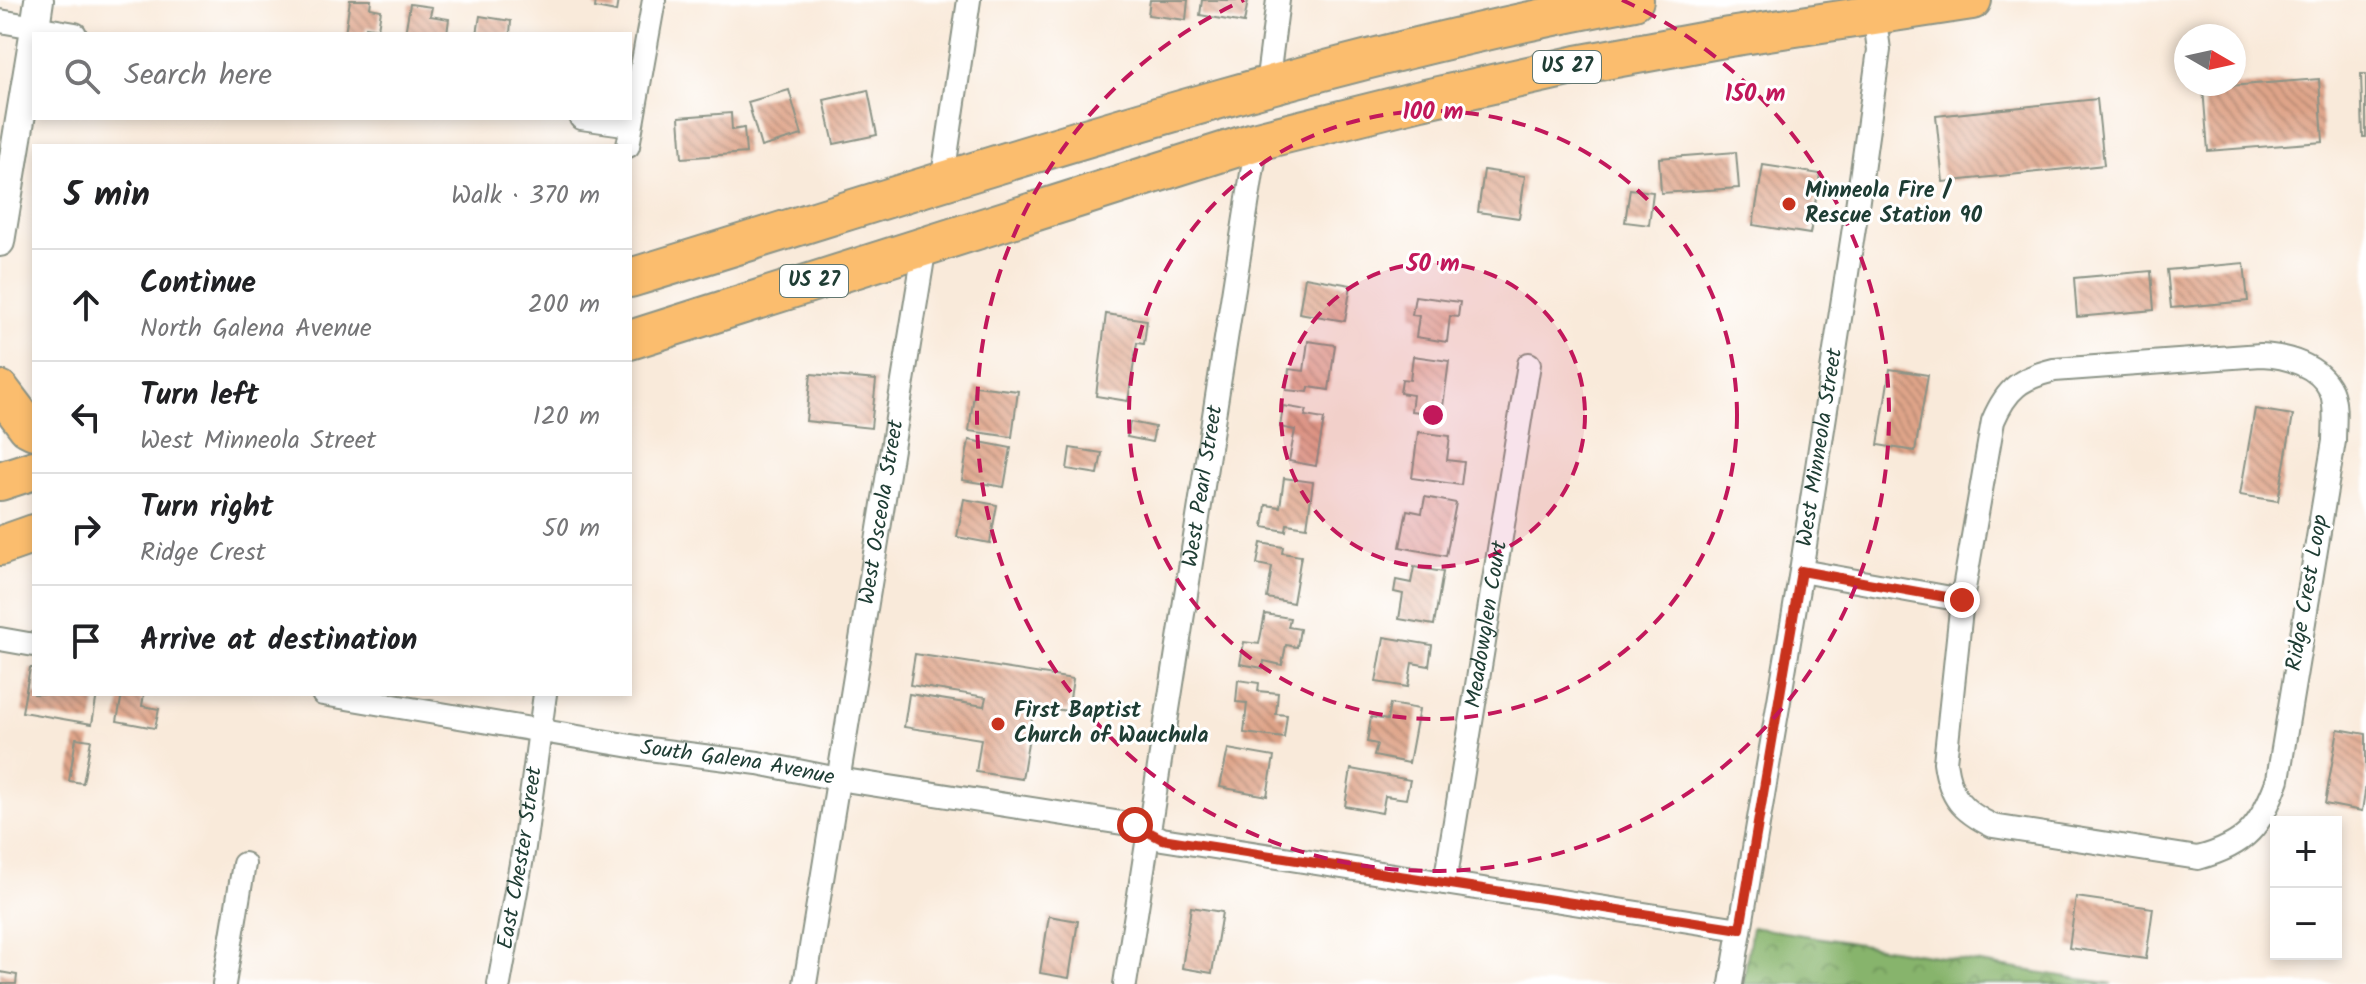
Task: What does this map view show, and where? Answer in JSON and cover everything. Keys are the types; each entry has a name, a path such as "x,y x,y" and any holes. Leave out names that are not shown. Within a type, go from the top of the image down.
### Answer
{"highway":[{"name":"US 27","path":"632,277 1267,85 1582,5 1634,0"},
{"name":"US 27","path":"632,339 1257,141 1577,65 1874,13 1972,0"},
{"path":"1257,141 1296,101 1355,61"},
{"path":"1170,169 1231,124 1267,85"},
{"path":"0,390 32,429"},
{"path":"0,481 32,471"},
{"path":"0,546 32,535"}],"street":[{"path":"632,120 654,0"},
{"path":"942,183 969,0"},
{"path":"1267,85 1278,0"},
{"name":"West Minneola Street","path":"1731,984 1801,571 1879,50 1874,13"},
{"path":"0,21 36,24 67,32"},
{"path":"0,242 32,48"},
{"path":"586,120 629,136"},
{"name":"West Pearl Street","path":"1125,984 1257,141"},
{"name":"West Osceola Street","path":"805,984 925,246"},
{"name":"Ridge Crest Loop","path":"2261,355 2280,356 2306,366 2322,378 2331,391 2335,408 2334,441 2278,779 2262,818 2243,840 2229,848 2198,858 2128,849 1993,826 1965,811 1954,796 1945,762 1962,600 1993,421 2017,383 2054,370 2261,355"},
{"name":"Meadowglen Court","path":"1445,883 1529,364"},
{"path":"1801,571 1962,600"},
{"path":"0,639 32,645"},
{"name":"South Galena Avenue","path":"335,696 1135,825 1162,839 1740,929"},
{"name":"East Chester Street","path":"499,984 524,847 545,696"},
{"path":"224,984 244,864"}],"green space":[{"path":"1752,927 2112,984 1743,984"}],"building":[{"path":"350,0 371,0 370,8 381,10 378,29 366,27 365,32 345,32"},
{"path":"596,0 618,0 616,12 595,8"},
{"path":"1150,0 1188,0 1186,20 1148,15"},
{"path":"1202,0 1248,0 1244,23 1200,15"},
{"path":"410,4 432,7 430,16 449,19 447,32 405,32"},
{"path":"480,16 511,21 510,32 477,32"},
{"path":"2361,74 2366,74 2366,137 2363,137"},
{"path":"2319,79 2323,142 2208,151 2204,96 2246,96 2246,85"},
{"path":"789,90 802,135 761,147 748,102"},
{"path":"868,90 877,135 834,144 824,100"},
{"path":"2097,99 2104,165 1943,182 1936,116"},
{"path":"731,113 732,130 744,128 746,153 682,158 679,117"},
{"path":"1736,152 1739,188 1661,193 1659,158"},
{"path":"1763,165 1820,174 1810,234 1753,225"},
{"path":"1484,170 1525,176 1519,218 1478,212"},
{"path":"1630,189 1653,192 1649,225 1625,222"},
{"path":"2244,263 2248,301 2171,308 2167,270"},
{"path":"2151,271 2154,310 2077,317 2074,278"},
{"path":"1305,277 1351,285 1345,321 1299,313"},
{"path":"1415,296 1460,302 1458,317 1450,316 1447,342 1416,337 1419,316 1412,315"},
{"path":"1106,314 1147,320 1144,344 1137,343 1128,401 1096,396"},
{"path":"1308,341 1335,345 1329,390 1309,387 1308,392 1286,390 1289,369 1304,371"},
{"path":"1413,356 1449,361 1442,414 1411,411 1413,395 1400,393 1402,379 1410,380"},
{"path":"1890,369 1928,375 1915,451 1878,445"},
{"path":"811,374 876,380 871,428 806,421"},
{"path":"975,386 1018,391 1012,437 969,431"},
{"path":"1283,406 1307,410 1305,416 1324,419 1316,466 1289,461 1295,430 1280,427"},
{"path":"2255,409 2293,415 2278,501 2240,495"},
{"path":"1130,422 1155,427 1152,442 1127,437"},
{"path":"1418,432 1450,436 1447,460 1464,462 1461,485 1412,478"},
{"path":"969,440 1011,448 1004,487 962,480"},
{"path":"1070,448 1102,453 1098,474 1067,469"},
{"path":"1284,478 1313,482 1307,527 1287,524 1286,531 1263,527 1266,505 1280,507"},
{"path":"1425,497 1456,503 1446,556 1400,547 1407,510 1422,513"},
{"path":"964,499 997,505 990,543 957,537"},
{"path":"1261,543 1283,547 1282,553 1301,556 1293,603 1267,598 1272,567 1257,564"},
{"path":"1414,567 1443,572 1434,625 1399,619 1403,594 1394,592 1396,580 1411,583"},
{"path":"1265,614 1290,618 1288,627 1300,629 1297,647 1286,645 1282,665 1264,661 1263,668 1240,664 1244,642 1259,644"},
{"path":"1384,637 1432,645 1429,666 1412,663 1408,687 1376,682"},
{"path":"915,654 1073,679 1068,711 1034,706 1022,779 976,772 981,739 904,727 909,694 984,706 986,697 910,685"},
{"path":"30,668 32,696 97,696 92,724 22,712"},
{"path":"1238,680 1259,683 1258,691 1278,693 1276,714 1287,715 1284,738 1244,733 1247,703 1236,702"},
{"path":"122,696 144,696 142,706 159,709 155,728 117,721"},
{"path":"1390,704 1419,709 1409,763 1374,756 1377,744 1367,742 1371,717 1387,720"},
{"path":"2338,729 2366,734 2366,785 2362,811 2325,804"},
{"path":"76,738 91,740 83,783 69,781"},
{"path":"1228,749 1274,757 1267,796 1220,787"},
{"path":"1351,769 1410,780 1406,799 1385,796 1382,813 1345,806"},
{"path":"2076,897 2153,908 2146,959 2069,948"},
{"path":"1191,907 1222,912 1212,973 1182,968"},
{"path":"1049,916 1078,921 1069,978 1040,973"},
{"path":"0,972 17,975 16,984 0,984"}],"place":[{"name":"Minneola Fire / Rescue Station 90","path":"1789,204"},
{"name":"First Baptist Church of Wauchula","path":"998,724"}],"route":[{"path":"1135,825 1162,839 1740,929 1801,571 1962,600"}]}
